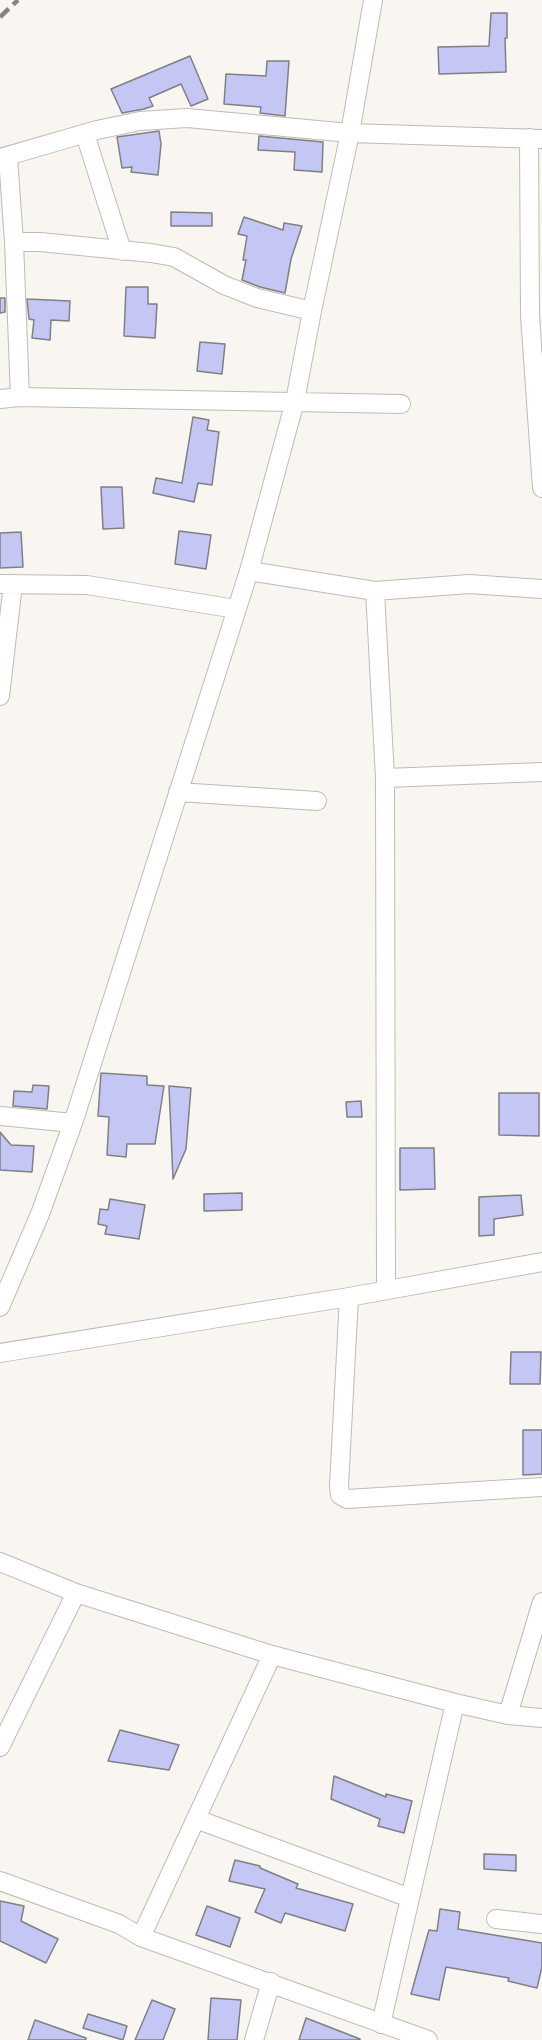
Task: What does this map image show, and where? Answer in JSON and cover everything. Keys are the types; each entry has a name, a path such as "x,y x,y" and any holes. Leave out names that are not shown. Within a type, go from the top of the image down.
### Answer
{"street":[{"path":"0,1307 40,1214 73,1123 249,571 295,401 350,133 373,0"},
{"path":"20,397 14,242 4,158 85,134 140,121 187,118 350,133 536,138 536,316 542,488"},
{"path":"85,134 122,251"},
{"path":"14,242 40,242 174,257 224,285 256,298 312,311"},
{"path":"0,399 20,397 401,404"},
{"path":"249,571 375,591 469,584 542,589"},
{"path":"0,696 7,584 87,585 236,609"},
{"path":"375,591 385,778 386,1290"},
{"path":"385,778 542,772"},
{"path":"178,792 317,801"},
{"path":"0,1116 73,1123"},
{"path":"0,1353 349,1297 542,1262"},
{"path":"349,1297 340,1495 347,1499 542,1487"},
{"path":"0,1562 76,1593 272,1655 456,1703 508,1714 542,1718"},
{"path":"0,1747 76,1593"},
{"path":"508,1714 542,1602"},
{"path":"141,1936 272,1655"},
{"path":"381,2024 456,1703"},
{"path":"196,1819 410,1898"},
{"path":"0,1881 119,1924 141,1936 428,2040"},
{"path":"496,1918 542,1924"},
{"path":"254,2040 271,1982"}],"building":[{"path":"491,13 507,13 506,72 439,74 438,47 489,46"},
{"path":"190,56 208,99 191,106 181,84 149,98 153,106 122,113 111,89"},
{"path":"267,61 289,61 285,116 260,113 261,107 224,104 226,74 266,76"},
{"path":"159,131 161,144 158,175 131,172 132,167 122,168 117,137"},
{"path":"259,136 323,142 322,172 294,170 295,152 258,150"},
{"path":"171,212 212,213 212,226 171,226"},
{"path":"244,217 283,230 284,223 302,226 291,259 285,293 242,280 247,236 238,234"},
{"path":"126,287 148,287 148,304 157,304 155,338 124,336"},
{"path":"0,298 5,298 5,312 0,313"},
{"path":"27,299 70,301 69,321 51,320 50,340 32,338 34,320 29,319"},
{"path":"200,342 225,344 222,374 197,371"},
{"path":"193,417 209,420 207,430 219,432 212,485 198,483 194,502 153,493 156,478 182,483"},
{"path":"101,487 122,487 124,528 103,529"},
{"path":"179,531 211,535 206,569 175,564"},
{"path":"21,532 23,567 0,568 0,533"},
{"path":"101,1073 147,1076 147,1085 164,1086 155,1144 127,1144 126,1157 107,1155 109,1117 98,1116"},
{"path":"33,1085 49,1086 47,1109 13,1106 14,1091 32,1092"},
{"path":"169,1086 191,1088 186,1149 173,1179"},
{"path":"499,1093 539,1093 539,1136 499,1135"},
{"path":"361,1101 362,1117 347,1117 346,1102"},
{"path":"0,1132 11,1145 34,1146 32,1172 0,1170"},
{"path":"400,1148 434,1148 435,1189 400,1190"},
{"path":"242,1193 242,1210 204,1211 204,1194"},
{"path":"521,1195 523,1215 494,1219 494,1235 479,1236 479,1197"},
{"path":"110,1199 145,1205 139,1239 105,1234 107,1226 98,1224 100,1209 108,1210"},
{"path":"511,1352 541,1352 540,1384 510,1384"},
{"path":"523,1430 542,1430 542,1474 523,1475"},
{"path":"120,1730 179,1745 169,1770 108,1761"},
{"path":"334,1776 386,1797 386,1794 412,1801 404,1833 378,1826 380,1819 331,1799"},
{"path":"484,1854 516,1855 516,1871 484,1869"},
{"path":"235,1860 260,1866 260,1868 298,1884 296,1888 353,1904 345,1931 285,1913 281,1923 255,1912 265,1889 229,1881"},
{"path":"0,1901 24,1906 21,1921 58,1939 46,1963 0,1941"},
{"path":"207,1906 240,1918 230,1947 196,1935"},
{"path":"440,1909 460,1912 458,1929 542,1943 542,1967 537,1988 508,1981 509,1978 446,1967 439,2000 411,1994 429,1930 437,1931"},
{"path":"211,1998 241,2000 237,2040 208,2040"},
{"path":"152,2000 175,2009 163,2040 135,2040"},
{"path":"88,2014 127,2026 123,2040 83,2028"},
{"path":"306,2018 360,2039 360,2040 299,2040"},
{"path":"35,2020 86,2038 86,2040 28,2040"}],"railway":[{"path":"0,17 18,0"}]}
